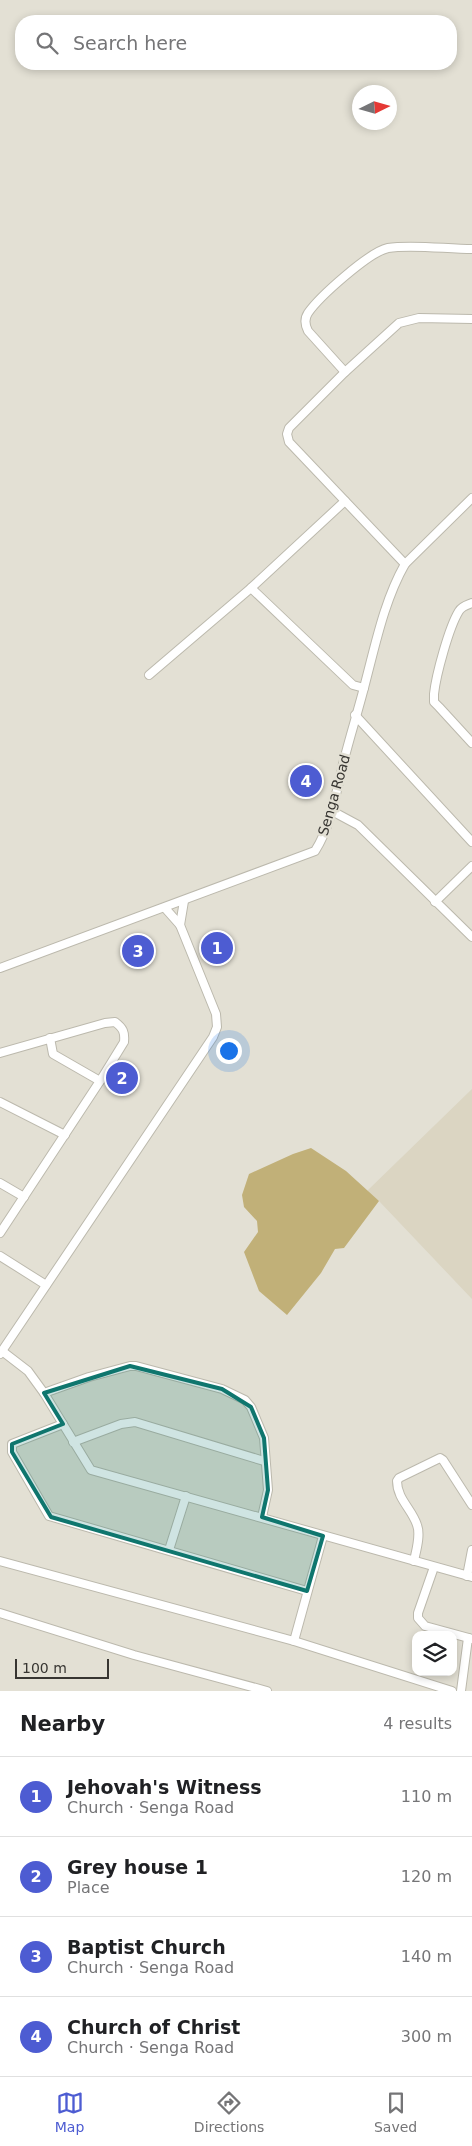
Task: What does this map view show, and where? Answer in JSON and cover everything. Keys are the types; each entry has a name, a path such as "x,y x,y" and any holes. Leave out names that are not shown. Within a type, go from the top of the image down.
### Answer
{"street":[{"path":"345,372 308,331 305,325 308,313 327,293 360,264 380,250 398,247 472,249"},
{"path":"405,564 289,442 287,434 289,428 345,372 394,327 405,320 419,318 472,319"},
{"name":"Senga Road","path":"0,968 309,855 315,851 321,842 332,811 355,715 392,592 405,564 471,500"},
{"path":"149,675 251,588 345,501"},
{"path":"251,588 353,685 364,688"},
{"path":"472,603 463,607 458,613 446,645 434,694 434,702 472,743"},
{"path":"355,715 472,842"},
{"path":"332,811 349,818 358,825 472,937"},
{"path":"435,902 472,866"},
{"path":"180,925 184,901"},
{"path":"165,908 180,925 216,1014 217,1027 213,1037 1,1352 28,1371 92,1470 470,1576 472,1550"},
{"path":"0,1053 105,1023 115,1022 123,1028 125,1035 124,1042 100,1081 0,1233"},
{"path":"50,1038 53,1054 100,1081"},
{"path":"0,1102 65,1135"},
{"path":"0,1183 24,1197"},
{"path":"0,1256 46,1285"},
{"path":"44,1393 89,1377 136,1366 222,1389 245,1400 251,1407 264,1438 264,1461 268,1490 262,1517"},
{"path":"73,1442 121,1424 135,1422 264,1461"},
{"path":"63,1424 12,1444 11,1448 47,1514 51,1517 306,1591"},
{"path":"414,1561 418,1529 399,1495 397,1481 399,1478 440,1458 472,1505"},
{"path":"170,1550 186,1496"},
{"path":"294,1641 306,1591 323,1536"},
{"path":"0,1561 294,1641 452,1691"},
{"path":"434,1567 418,1618 425,1626 470,1638 461,1691"},
{"path":"0,1613 134,1655 267,1691"}],"highlighted area":[{"path":"130,1366 222,1389 251,1407 264,1438 268,1490 262,1517 323,1536 307,1591 51,1517 12,1452 12,1444 63,1424 44,1393"}],"shaded area":[{"path":"472,1089 472,1299 379,1201 366,1192"},
{"path":"311,1148 346,1171 379,1201 344,1248 335,1249 321,1273 287,1315 259,1291 244,1252 258,1232 257,1221 244,1207 242,1195 249,1174"}],"place":[{"name":"Church of Christ","path":"306,781"},
{"name":"Jehovah's Witness","path":"217,948"},
{"name":"Baptist Church","path":"138,951"},
{"name":"Grey house 1","path":"122,1078"}]}
